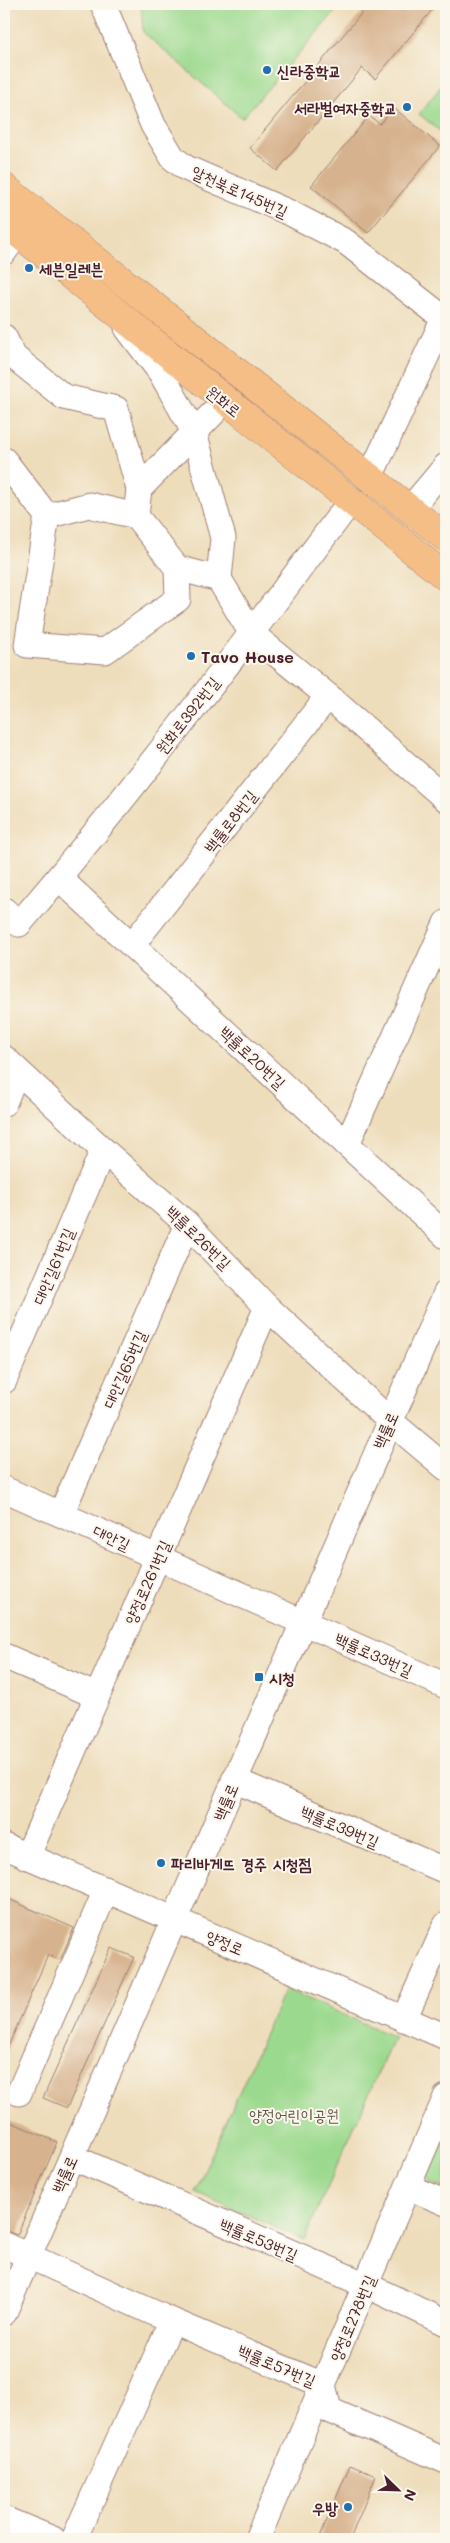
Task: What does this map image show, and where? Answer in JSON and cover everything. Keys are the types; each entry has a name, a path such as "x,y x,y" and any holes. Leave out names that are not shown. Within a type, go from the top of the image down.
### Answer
{"main road":[{"name":"원화로","path":"4,187 369,479 446,538"},
{"name":"원화로","path":"8,236 115,312 446,577"},
{"path":"350,502 369,479"}],"street":[{"name":"알천북로145번길","path":"103,4 153,125 173,158 186,168 290,212 346,242 445,317"},
{"path":"8,236 34,211"},
{"path":"115,312 162,373 194,432 223,538 219,578 252,634 328,696 446,799"},
{"path":"369,479 445,317"},
{"path":"4,337 14,357 64,396 116,409 139,488 136,516"},
{"path":"139,488 225,401"},
{"path":"4,460 47,516 27,645 104,651 178,599 177,568 136,516 89,505 47,516"},
{"path":"410,510 446,466"},
{"name":"원화로392번길","path":"11,917 58,878 252,634 350,502"},
{"path":"177,568 219,578"},
{"name":"백률로8번길","path":"132,945 328,696"},
{"name":"백률로20번길","path":"58,878 446,1236"},
{"path":"347,1144 446,923"},
{"path":"4,1102 11,1064"},
{"name":"백률로26번길","path":"11,1064 103,1150 187,1224 267,1307 389,1420 446,1468"},
{"name":"대안길61번길","path":"4,1381 103,1150"},
{"name":"대안길65번길","path":"60,1514 187,1224"},
{"name":"백률로","path":"4,2312 175,1921 389,1420 446,1293"},
{"name":"양정로261번길","path":"27,1856 267,1307"},
{"name":"대안길","path":"4,1489 302,1623"},
{"name":"백률로33번길","path":"302,1623 446,1686"},
{"path":"4,1656 97,1696"},
{"name":"백률로39번길","path":"234,1780 446,1871"},
{"name":"양정로","path":"4,1846 446,2037"},
{"path":"19,2093 106,1890"},
{"path":"404,2019 446,1925"},
{"name":"양정로278번길","path":"257,2539 446,2097"},
{"name":"백률로53번길","path":"72,2158 366,2285 446,2323"},
{"path":"408,2187 446,2203"},
{"name":"백률로57번길","path":"4,2245 172,2321 323,2385 330,2410 446,2462"},
{"path":"74,2539 172,2321"},
{"path":"4,2519 53,2539"}],"green space":[{"path":"141,4 342,4 242,118 143,32"},
{"path":"446,80 446,136 419,114"},
{"name":"양정어린이공원","path":"285,1989 394,2037 304,2240 195,2192"},
{"path":"446,2134 446,2189 431,2183 427,2177"}],"building":[{"path":"369,4 437,4 375,79 362,68 277,171 250,148"},
{"path":"394,108 440,146 368,233 311,186 369,116 380,124"},
{"path":"4,1897 74,1928 60,1960 48,1955 4,2056"},
{"path":"111,1948 134,1957 67,2108 43,2098"},
{"path":"4,2119 57,2142 17,2235 4,2230"},
{"name":"우방","path":"350,2465 376,2476 350,2539 319,2539"}],"place":[{"name":"신라중학교","path":"267,70"},
{"name":"서라벌여자중학교","path":"407,107"},
{"name":"세븐일레븐","path":"29,268"},
{"name":"Tavo House","path":"191,656"},
{"name":"시청","path":"259,1677"},
{"name":"파리바게뜨 경주 시청점","path":"161,1863"},
{"name":"우방","path":"348,2507"}]}
